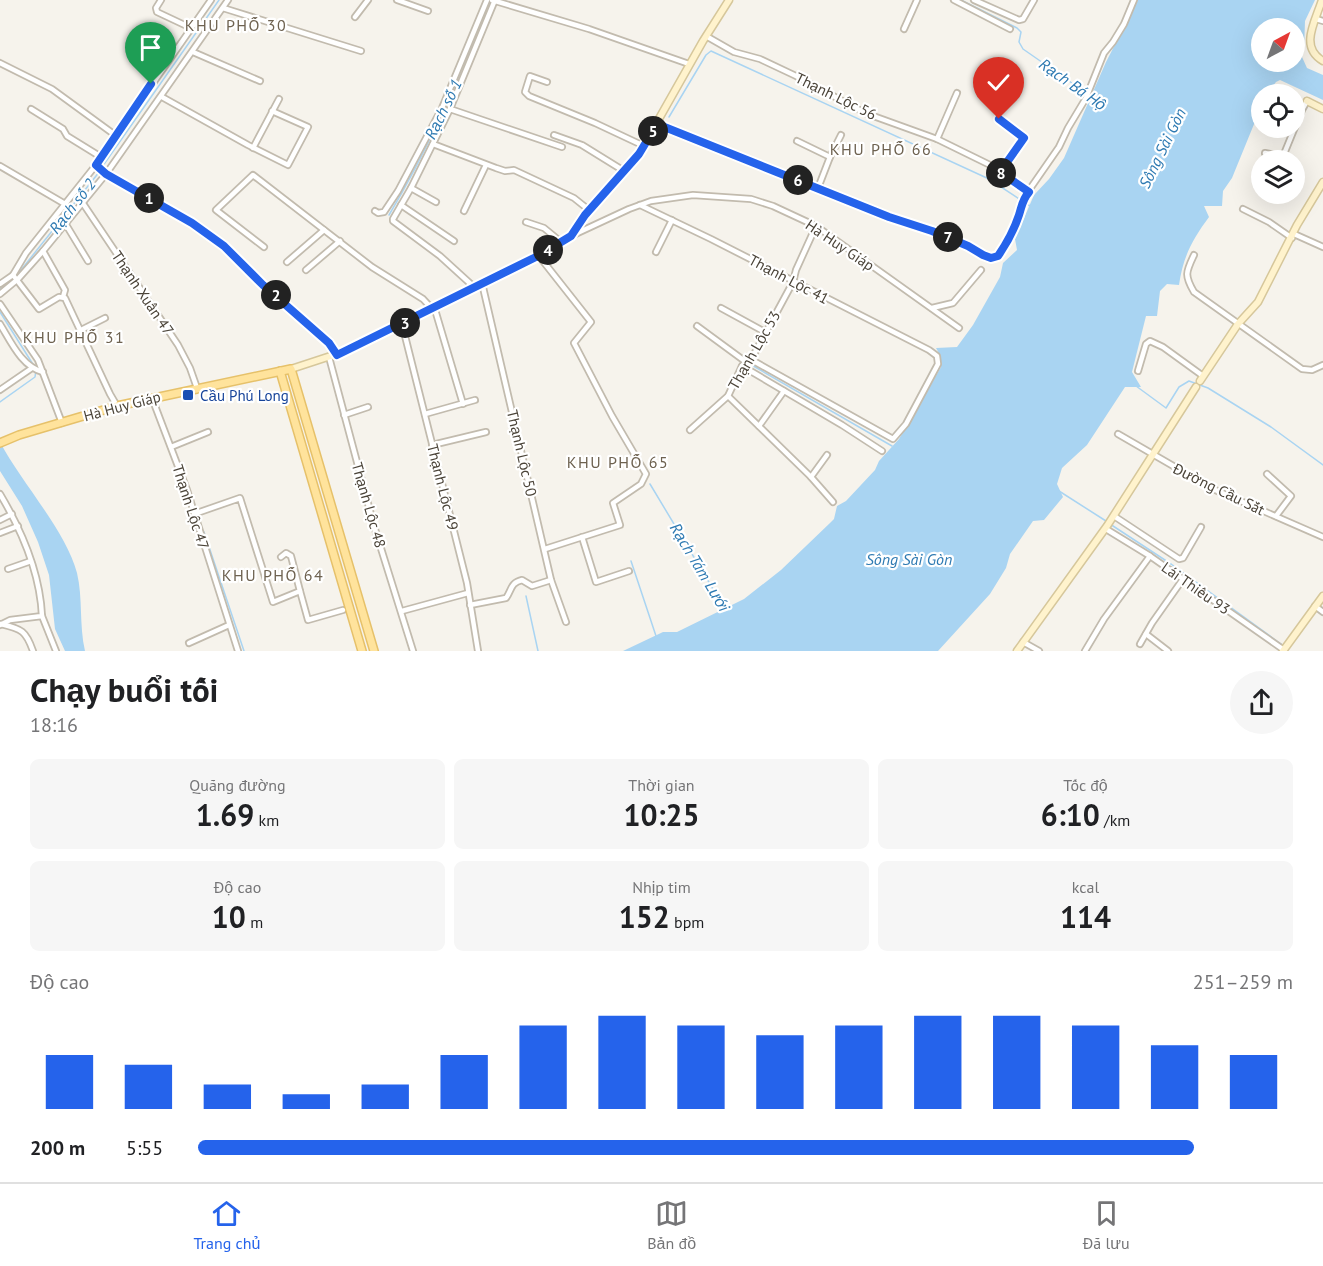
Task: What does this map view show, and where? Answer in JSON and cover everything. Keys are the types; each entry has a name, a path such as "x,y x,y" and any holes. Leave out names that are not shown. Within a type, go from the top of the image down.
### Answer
{"main road":[{"name":"Hà Huy Giáp","path":"0,443 19,435 117,406 291,369"},
{"path":"291,369 374,651"},
{"path":"280,371 362,651"}],"street":[{"path":"161,0 156,8 158,13 191,28"},
{"path":"0,284 16,277 26,253 96,165 210,0"},
{"path":"0,294 43,251 106,174 228,0"},
{"path":"355,17 368,0"},
{"path":"398,0 428,11"},
{"path":"375,211 384,212 398,191 442,108 487,0"},
{"path":"474,287 440,256 393,221 393,218 411,188 450,109 494,0 589,29 689,64"},
{"path":"904,29 917,0"},
{"path":"954,0 1010,29"},
{"path":"974,0 1019,20 1023,19 1034,0"},
{"path":"657,124 889,217 932,231 991,258 998,256 1010,238 1024,197 1059,147 1086,98 1104,53 1124,24 1134,0"},
{"path":"1322,0 1311,34 1310,50 1323,61"},
{"path":"571,236 589,210 644,146 726,1"},
{"path":"223,8 361,51"},
{"path":"1316,19 1323,21"},
{"name":"Thạnh Lộc 56","path":"706,36 734,52 760,59 865,113 937,139 990,165 1029,192"},
{"path":"193,52 260,81"},
{"path":"0,63 52,89 115,135"},
{"path":"547,82 530,76 525,92 529,96 596,123 644,146"},
{"path":"937,139 957,93"},
{"path":"162,97 288,165 308,127 272,111"},
{"path":"253,148 279,99"},
{"path":"1286,150 1308,101 1323,109"},
{"path":"31,109 63,129 67,136 101,157"},
{"path":"450,109 562,147"},
{"path":"999,119 1024,138 1000,172"},
{"path":"554,135 582,145 624,171"},
{"path":"818,188 830,157 842,135"},
{"path":"797,141 830,157"},
{"path":"433,144 486,165 505,171 513,170 574,198 589,210"},
{"path":"96,165 106,174 192,223 224,246 263,285 329,343 337,355"},
{"path":"464,211 486,165"},
{"path":"0,166 65,204"},
{"path":"264,247 216,210 253,176 372,267 423,299 433,309 463,404"},
{"path":"1017,651 1110,523 1238,324 1258,302 1323,182"},
{"path":"411,188 436,202"},
{"name":"Hà Huy Giáp","path":"291,369 337,355 538,256 571,236 640,205 681,196 730,196 751,199 773,206 816,226 960,328"},
{"name":"Thạnh Xuân 47","path":"82,202 178,345 197,388"},
{"path":"401,205 454,241"},
{"name":"Thạnh Lộc 41","path":"640,205 792,280 937,356 938,364 906,423 893,439 848,414"},
{"path":"1243,209 1293,236 1323,247"},
{"path":"656,252 672,220"},
{"path":"526,222 544,228 561,242"},
{"path":"65,223 88,261"},
{"name":"Thạnh Lộc 53","path":"690,430 728,396 792,280 816,226"},
{"path":"287,262 324,230"},
{"path":"306,270 340,242"},
{"path":"43,251 64,290 63,297 117,406"},
{"path":"1194,255 1186,271 1187,280 1194,292 1302,369 1312,370 1323,365"},
{"path":"538,256 591,322 574,343 612,416 646,474 641,484 613,503 620,525 544,549"},
{"path":"932,308 953,303 981,270"},
{"path":"16,277 39,309 63,297"},
{"name":"Thạnh Lộc 50","path":"482,283 551,580 566,622"},
{"path":"0,303 41,371 62,423"},
{"path":"721,308 765,332"},
{"path":"81,330 105,318"},
{"path":"0,324 26,363 41,371"},
{"name":"Thạnh Lộc 49","path":"402,324 468,593 478,651"},
{"path":"698,326 784,391 843,424 882,451"},
{"path":"1138,370 1146,344 1150,341 1163,347 1200,381"},
{"name":"Thạnh Lộc 48","path":"329,357 375,526 413,651"},
{"path":"746,362 848,414 843,424"},
{"path":"0,390 32,368"},
{"path":"759,426 784,391"},
{"path":"728,396 811,477 833,502"},
{"name":"Thạnh Lộc 47","path":"152,398 194,514 238,651"},
{"path":"425,414 475,400"},
{"path":"344,415 368,407"},
{"path":"171,447 208,432"},
{"path":"432,445 486,432"},
{"name":"Đường Cầu Sắt","path":"1118,434 1213,489 1323,537"},
{"path":"811,477 827,454"},
{"path":"1267,474 1292,496 1276,516"},
{"path":"0,494 18,526 31,561 42,616 56,651"},
{"path":"194,514 240,498 273,602 300,591"},
{"path":"0,520 12,514"},
{"path":"1110,523 1179,558 1183,558 1201,527"},
{"name":"Lái Thiêu 93","path":"1110,523 1150,556 1285,649"},
{"path":"0,533 18,526"},
{"path":"582,537 596,582 628,571"},
{"path":"281,557 286,553 291,556 308,620 343,610"},
{"path":"1085,651 1104,619 1150,556"},
{"path":"8,569 31,561"},
{"path":"1140,644 1183,579"},
{"path":"470,605 506,598 510,588 522,580 532,586 551,580"},
{"path":"402,610 468,593"},
{"path":"1285,649 1323,596"},
{"path":"1316,606 1323,612"},
{"path":"1,624 10,620 42,616"},
{"path":"1,624 17,628 27,634 33,651"},
{"path":"189,643 229,625"},
{"path":"1146,634 1168,651"},
{"path":"1023,642 1039,651"}],"water":[{"name":"Sông Sài Gòn","path":"1138,0 1315,0 1305,21 1305,18 1251,18 1251,72 1305,72 1305,64 1307,68 1323,75 1323,100 1305,92 1305,84 1289,84 1280,80 1274,84 1251,84 1251,131 1232,178 1223,191 1222,206 1204,206 1209,217 1189,249 1179,285 1167,284 1160,291 1157,316 1146,316 1132,372 1141,387 1125,387 1087,445 1062,468 1057,484 1063,497 1044,520 1033,521 1010,554 1006,568 990,594 938,651 623,651 663,632 677,632 744,599 781,570 834,519 837,506 846,501 875,470 879,461 899,439 941,367 941,357 936,348 957,347 973,325 1000,277 1003,263 1017,250 1015,239 1034,195 1064,158 1106,62"},
{"path":"0,442 63,540 71,557 79,582 85,651 65,651 55,629 49,575 22,506 0,471"}],"waterway":[{"name":"Rạch số 2","path":"102,167 219,0"},
{"name":"Rạch Bá Hộ","path":"961,0 1017,28 1021,32 1019,42 1023,49 1092,97"},
{"name":"Rạch số 1","path":"389,215 431,137 491,1"},
{"path":"669,117 706,55 711,51 989,179 1030,206"},
{"name":"Rạch số 2","path":"17,275 100,171"},
{"name":"Rạch số 2","path":"0,289 14,278"},
{"name":"Rạch số 2","path":"0,312 34,366"},
{"path":"748,363 892,446"},
{"name":"Rạch số 2","path":"0,402 35,377 36,370"},
{"path":"1136,386 1166,408 1179,387 1189,381 1208,388 1271,427 1323,465"},
{"name":"Rạch Tám Lưới","path":"650,484 725,609"},
{"path":"1059,491 1106,521"},
{"path":"1110,524 1171,564 1285,647"},
{"path":"204,532 244,651"},
{"path":"631,561 656,636"},
{"path":"526,596 538,651"}],"place":[{"name":"Cầu Phú Long","path":"188,395"}],"district":[{"name":"KHU PHỐ 30","path":"236,25"},
{"name":"KHU PHỐ 66","path":"881,149"},
{"name":"KHU PHỐ 31","path":"74,337"},
{"name":"KHU PHỐ 65","path":"618,462"},
{"name":"KHU PHỐ 64","path":"273,575"}],"route":[{"path":"151,84 96,165 106,174 192,223 224,246 263,285 329,343 337,355 538,256 571,236 585,215 639,154 657,124 889,217 932,231 983,255 991,258 998,256 1010,238 1020,213 1021,203 1029,192 1000,172 1024,138 999,119"}]}
